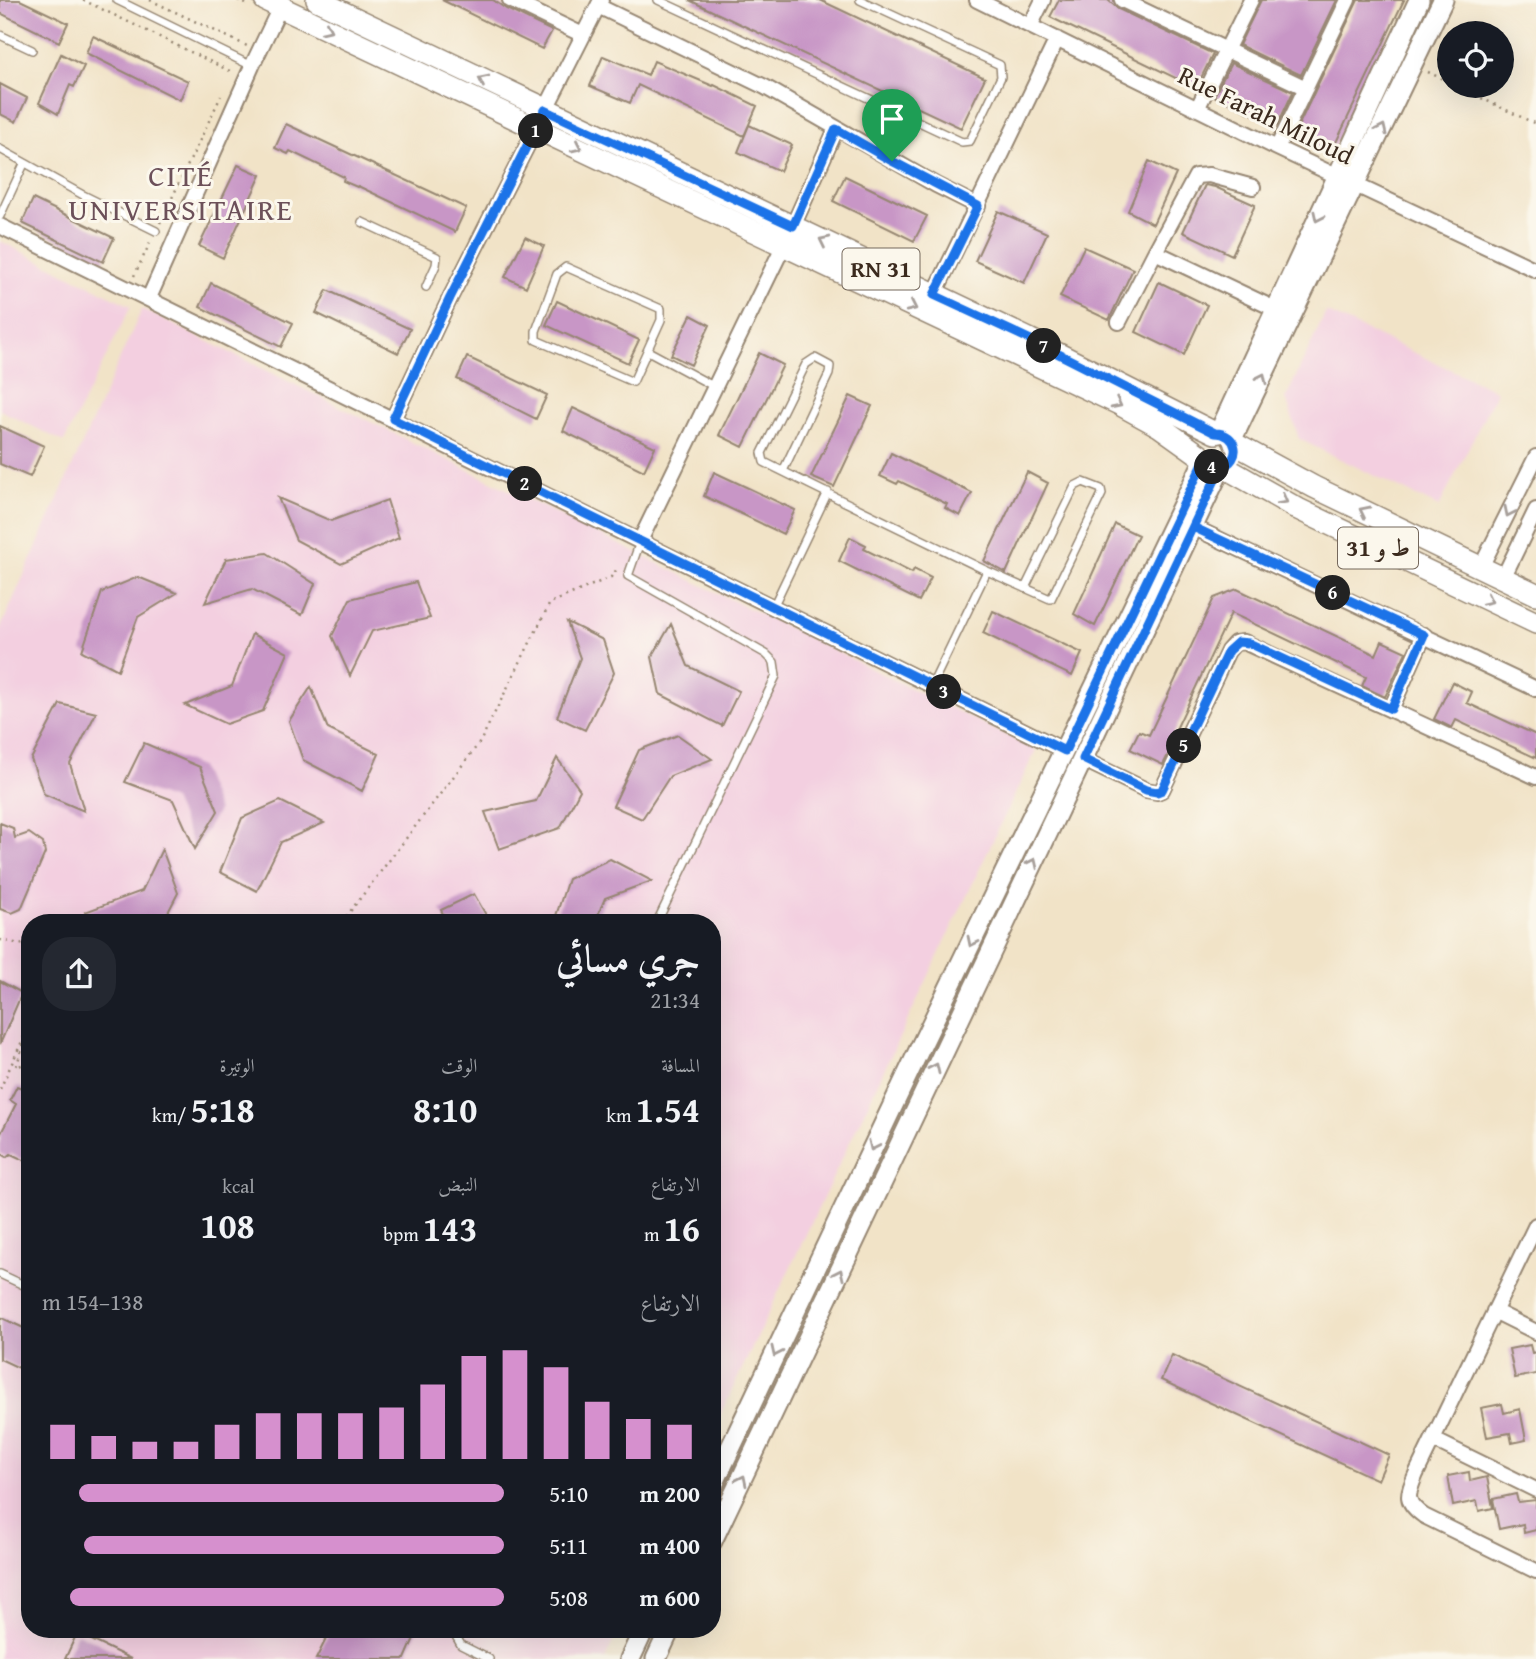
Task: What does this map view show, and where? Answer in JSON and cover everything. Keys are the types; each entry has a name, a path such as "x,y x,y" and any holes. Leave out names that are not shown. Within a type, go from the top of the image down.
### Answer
{"main road":[{"name":"RN 31","path":"317,0 541,119 789,236 934,295 1029,339 1225,437 1314,487 1536,594"},
{"path":"1225,437 1346,181 1419,0"},
{"path":"789,236 1119,404 1158,426 1212,463 1233,460 1225,437 1275,309 1412,64 1443,0"},
{"path":"271,4 541,119"},
{"path":"721,1468 921,1046 1193,527 1212,463 1201,445 1203,440 1225,437"},
{"path":"721,1521 1074,755 1212,463"},
{"name":"ط و 31","path":"1212,463 1368,544 1536,623"},
{"path":"630,1659 640,1638"},
{"path":"656,1659 666,1638"}],"street":[{"path":"510,0 583,35"},
{"name":"Rue Farah Miloud","path":"977,0 1276,148 1536,270"},
{"path":"1030,26 1043,0"},
{"path":"1122,0 1306,88"},
{"path":"1197,109 1250,4 1233,0"},
{"path":"1276,148 1348,0"},
{"path":"393,419 450,298 599,3 765,87 936,186 978,206"},
{"path":"149,298 252,66 271,4"},
{"path":"934,295 1057,39"},
{"path":"640,541 789,236 836,129"},
{"path":"1119,322 1192,179 1209,175 1253,187"},
{"path":"0,226 1146,790 1162,790 1228,651 1238,642 1249,643 1536,777"},
{"path":"1155,252 1275,309"},
{"path":"1481,567 1536,457"},
{"path":"1503,578 1536,510"},
{"path":"1193,527 1536,689"},
{"path":"1391,709 1424,635"},
{"path":"1536,1225 1410,1489 1409,1501 1413,1508 1536,1571"},
{"path":"1494,1311 1536,1332"},
{"path":"1434,1440 1536,1490"}],"lane":[{"path":"117,0 252,66"},
{"path":"658,0 962,142 971,141 1001,77 1000,65 860,0"},
{"path":"0,35 32,50"},
{"path":"0,149 24,164 156,231"},
{"path":"0,216 24,164"},
{"path":"362,222 437,257 426,287"},
{"path":"561,269 572,269 661,309 661,320 648,351 636,378 629,382 539,343 535,336 536,331 561,269"},
{"path":"648,351 716,387"},
{"path":"783,471 830,374 830,366 815,358 806,364 762,453 764,462 1025,588 1051,599 1102,494 1101,489 1078,482 1025,588"},
{"path":"773,607 828,492"},
{"path":"640,541 628,576 766,654 774,662 776,676 661,914"},
{"path":"932,686 988,571"},
{"path":"0,1274 21,1284"},
{"path":"457,1638 461,1644 489,1659"}],"path":[{"path":"83,0 232,72 226,85"},
{"path":"150,0 247,46 252,36"},
{"path":"238,0 271,4"},
{"path":"1412,64 1437,76"},
{"path":"132,280 220,97"},
{"path":"1482,98 1536,124"},
{"path":"348,914 480,743 550,603 611,577 618,568"},
{"path":"0,940 21,944"},
{"path":"0,1089 21,1045"},
{"path":"21,1052 16,1067 21,1065"}],"shaded area":[{"path":"0,241 131,306 64,442 0,410"},
{"path":"142,309 1036,750 721,1413 721,914 21,914 21,1638 615,1638 605,1659 0,1659 0,629"},
{"path":"1326,312 1497,391 1439,507 1299,439 1286,398"}],"building":[{"path":"0,0 20,0 68,23 59,42 0,13"},
{"path":"442,0 493,0 552,31 542,49"},
{"path":"689,0 820,0 985,78 961,128"},
{"path":"1059,0 1108,0 1118,9 1213,54 1196,88 1050,17"},
{"path":"1261,0 1337,0 1301,75 1239,45"},
{"path":"1358,0 1404,0 1330,155 1293,137"},
{"path":"93,36 188,81 180,100 86,53"},
{"path":"61,54 84,66 74,87 70,85 58,114 39,103"},
{"path":"603,56 648,75 654,61 757,106 744,136 638,85 630,103 590,86"},
{"path":"1231,63 1293,92 1277,126 1214,96"},
{"path":"0,84 27,98 16,122 0,114"},
{"path":"286,124 466,208 455,232 343,181 344,177 290,151 288,154 275,148"},
{"path":"749,125 792,145 780,171 738,152"},
{"path":"1149,161 1176,174 1153,224 1128,211"},
{"path":"238,165 261,175 223,258 199,246"},
{"path":"845,176 927,216 914,241 833,201"},
{"path":"1205,185 1255,205 1232,255 1183,232"},
{"path":"33,199 114,238 103,262 22,223"},
{"path":"998,211 1047,233 1024,283 975,261"},
{"path":"525,237 544,246 526,287 505,277"},
{"path":"1084,247 1133,269 1109,320 1060,297"},
{"path":"1159,282 1207,305 1184,355 1136,332"},
{"path":"211,283 293,323 281,347 200,307"},
{"path":"327,290 410,329 398,353 316,313"},
{"path":"557,301 639,340 628,363 546,325"},
{"path":"691,315 710,325 691,365 671,355"},
{"path":"759,353 783,365 743,447 719,435"},
{"path":"467,357 547,395 536,419 457,379"},
{"path":"850,396 872,406 834,487 811,477"},
{"path":"573,408 655,447 644,471 563,431"},
{"path":"0,426 44,446 30,477 0,464"},
{"path":"891,453 972,493 960,516 945,508 947,504 899,481 897,484 880,476"},
{"path":"714,472 795,510 783,534 704,496"},
{"path":"1027,472 1048,483 1006,573 984,561"},
{"path":"278,498 331,521 387,500 399,538 341,564 296,540"},
{"path":"1115,524 1138,535 1095,626 1074,614"},
{"path":"850,537 866,545 864,549 912,573 914,569 931,578 919,601 839,561"},
{"path":"267,553 315,584 302,615 252,589 205,603 226,559"},
{"path":"138,577 177,593 138,617 118,670 82,651 102,592"},
{"path":"416,582 430,618 372,631 350,676 332,636 350,599"},
{"path":"1237,589 1376,655 1382,641 1406,652 1385,697 1362,686 1366,677 1231,613 1168,746 1172,747 1163,765 1130,749 1139,731 1149,735 1214,598"},
{"path":"993,611 1082,653 1072,676 983,633"},
{"path":"567,622 603,640 614,673 585,730 557,717 580,658"},
{"path":"671,624 688,666 739,691 722,726 660,694 652,657"},
{"path":"252,634 288,653 263,711 226,724 185,705 232,686"},
{"path":"1452,682 1472,692 1467,703 1536,735 1536,758 1456,720 1452,728 1434,719"},
{"path":"311,687 328,729 379,754 362,791 303,760 289,721"},
{"path":"60,704 96,713 70,764 84,811 44,794 31,759"},
{"path":"678,735 712,759 670,776 642,819 613,806 639,750"},
{"path":"144,743 200,767 218,811 195,849 173,800 125,782"},
{"path":"557,758 580,790 560,828 499,849 485,812 536,801"},
{"path":"280,801 324,823 281,842 257,891 220,872 242,818"},
{"path":"0,823 13,828 15,838 29,833 43,843 45,853 21,909 12,913 0,909"},
{"path":"162,849 178,893 167,914 85,912 142,891"},
{"path":"610,859 652,881 605,898 598,914 557,914 568,879"},
{"path":"474,894 485,914 443,914 441,910"},
{"path":"0,981 21,992 21,995 0,1044"},
{"path":"17,1086 21,1088 21,1159 0,1153 0,1135 16,1104 10,1100"},
{"path":"0,1317 21,1327 21,1364 19,1368 0,1359"},
{"path":"1530,1345 1532,1353 1536,1352 1536,1374 1515,1378 1509,1349"},
{"path":"1172,1355 1389,1455 1378,1480 1161,1380"},
{"path":"1502,1404 1504,1413 1520,1409 1526,1440 1512,1443 1510,1433 1487,1437 1481,1408"},
{"path":"1469,1472 1470,1481 1487,1477 1493,1508 1479,1511 1477,1501 1453,1506 1448,1476"},
{"path":"1516,1494 1518,1502 1536,1500 1536,1530 1524,1533 1523,1524 1499,1529 1493,1499"},
{"path":"75,1638 87,1638 131,1659 65,1659"},
{"path":"326,1638 414,1638 405,1659 316,1659"}],"district":[{"name":"CITÉ UNIVERSITAIRE","path":"181,193"}],"route":[{"path":"892,161 836,129 793,226 545,110 450,298 393,419 1065,751 1204,461 1213,467 1221,467 1083,759 1150,792 1162,790 1228,651 1238,642 1249,643 1391,709 1424,635 1193,527 1221,467 1233,460 1236,449 1232,439 934,295 978,206 892,161"}]}
